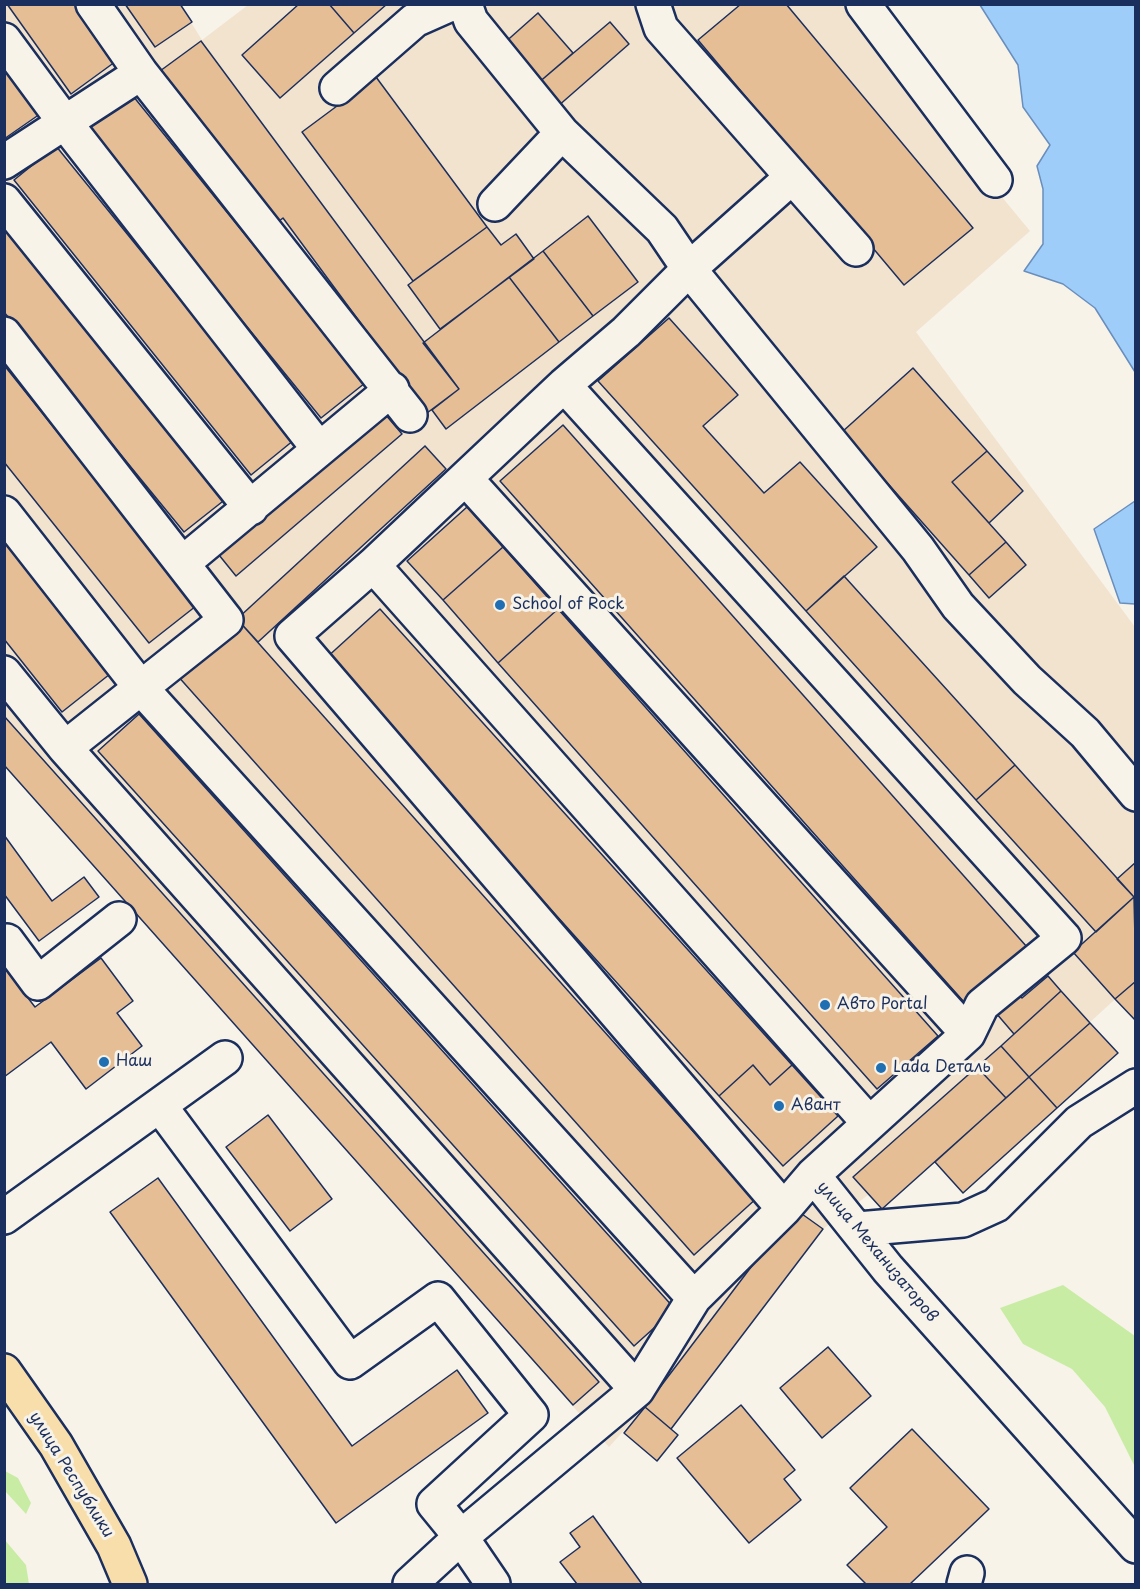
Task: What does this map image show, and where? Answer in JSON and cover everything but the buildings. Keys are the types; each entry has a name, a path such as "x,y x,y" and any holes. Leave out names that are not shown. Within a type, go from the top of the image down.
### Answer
{"main road":[{"name":"улица Республики","path":"4,1371 56,1445 114,1546 130,1584"}],"lane":[{"path":"93,4 141,73 401,402 319,448 251,508 184,562"},
{"path":"337,88 415,20 451,4"},
{"path":"465,4 471,21 562,133 662,229 689,269 918,549 958,606 1027,680 1085,733 1136,794"},
{"path":"653,4 661,28 856,249"},
{"path":"863,4 995,180"},
{"path":"4,40 66,124 319,448"},
{"path":"4,162 66,124 141,73"},
{"path":"495,204 562,133"},
{"path":"784,1209 292,636 373,565 564,385 626,332 689,269 792,177"},
{"path":"4,201 251,508"},
{"path":"4,334 184,562 226,620 65,748"},
{"path":"564,385 1064,938 982,1005 968,1035 813,1175"},
{"path":"466,478 968,1035"},
{"path":"4,513 141,688 694,1298"},
{"path":"373,565 869,1123"},
{"path":"4,673 65,748 637,1390"},
{"path":"4,942 7,941 38,983 119,919"},
{"path":"4,1217 225,1058"},
{"path":"858,1229 963,1220 996,1205 1079,1122 1136,1086"},
{"path":"160,1106 350,1362 438,1299 531,1415 434,1504 461,1537 493,1584"},
{"name":"улица Механизаторов","path":"410,1584 461,1537 637,1390 694,1298 784,1209 813,1175 888,1269 1136,1546"}],"shaded area":[{"path":"4,5 180,5 202,40 248,5 843,5 1030,231 916,332 1135,627 1135,981 1030,1077 963,1193 935,1162 882,1209 868,1195 823,1229 671,1429 645,1407 609,1447 5,765"}],"green space":[{"path":"1063,1285 1135,1336 1135,1467 1105,1407 1072,1369 1023,1344 1000,1308"},
{"path":"5,1471 18,1478 31,1503 26,1514 5,1491"},
{"path":"4,1539 26,1565 29,1584 5,1584"}],"water":[{"path":"980,5 1135,5 1135,372 1095,308 1063,284 1024,271 1043,244 1043,189 1037,166 1050,145 1023,107 1018,65"},
{"path":"1135,501 1135,604 1120,603 1094,529"}],"place":[{"name":"School of Rock","path":"500,605"},
{"name":"Авто Portal","path":"825,1005"},
{"name":"Наш","path":"104,1062"},
{"name":"Lada Dеталь","path":"881,1068"},
{"name":"Авант","path":"779,1106"}]}
